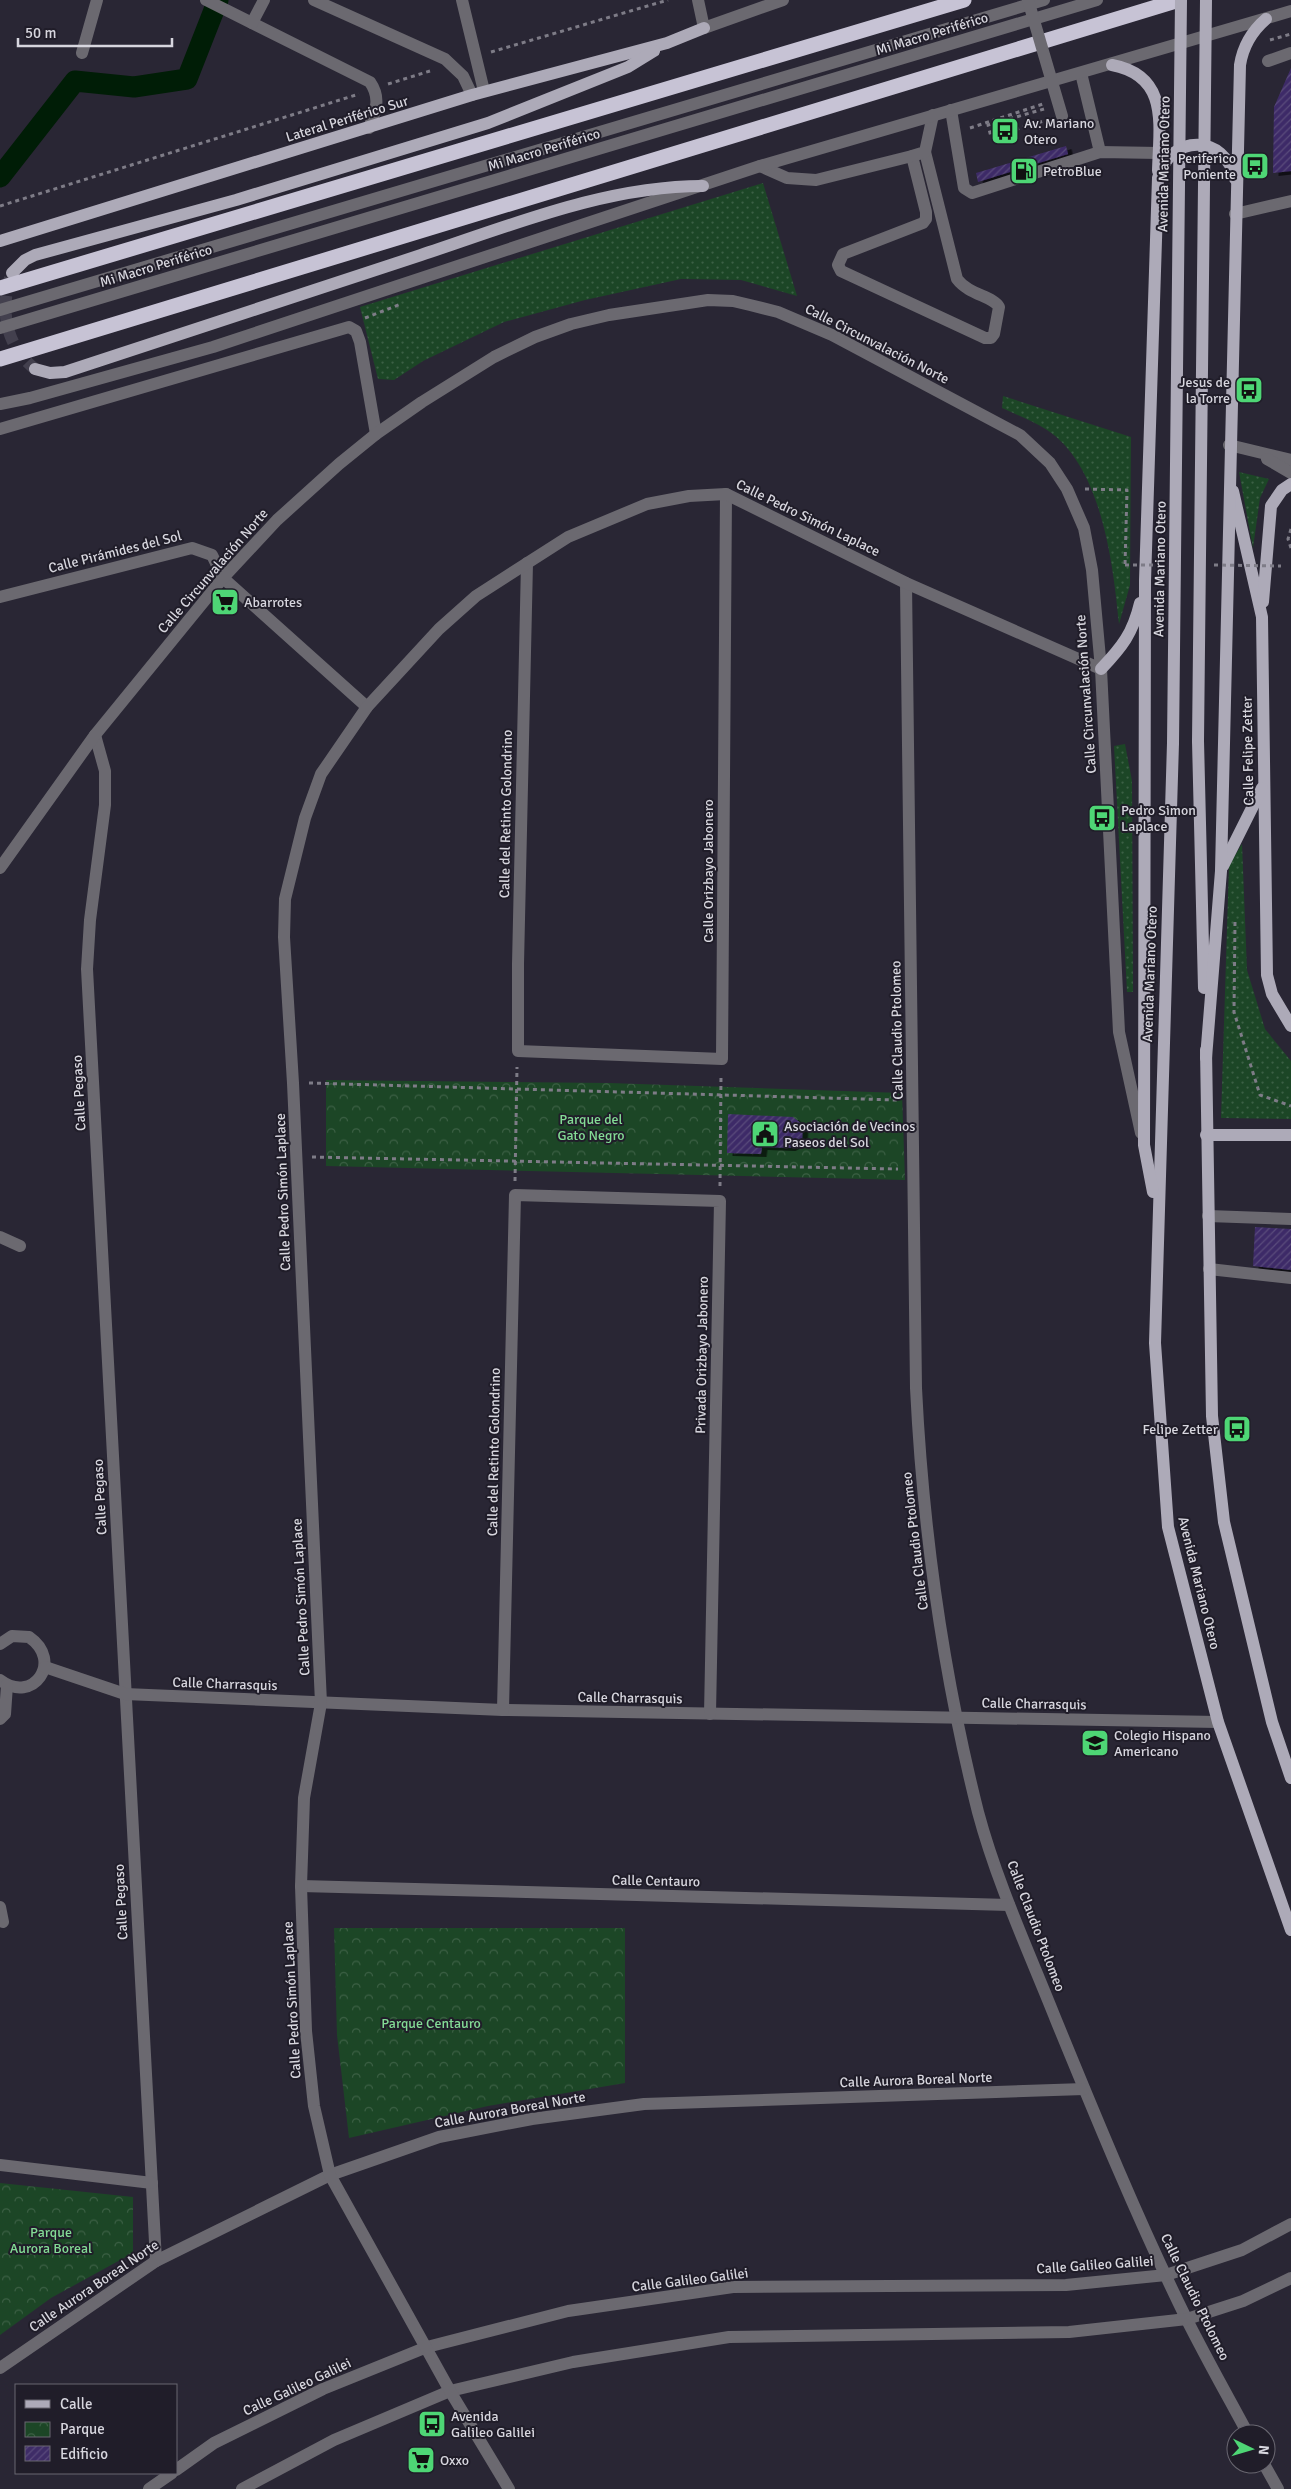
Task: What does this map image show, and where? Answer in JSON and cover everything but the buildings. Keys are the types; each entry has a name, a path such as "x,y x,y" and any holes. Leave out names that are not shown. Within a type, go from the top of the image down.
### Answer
{"highway":[{"path":"0,288 964,0"},
{"path":"0,359 1180,0"}],"main road":[{"name":"Avenida Mariano Otero","path":"1180,0 1173,743 1154,1343 1168,1526 1218,1722 1286,1906 1291,1930"},
{"path":"1206,0 1198,741 1212,1416 1224,1522 1272,1722 1291,1778"},
{"path":"1206,1058 1221,871 1228,474 1240,65 1244,46 1257,26 1266,19"},
{"name":"Lateral Periférico Sur","path":"0,241 478,93 666,43 704,28"},
{"path":"12,273 25,260 35,256 236,200 488,123 628,67 666,43"},
{"path":"1112,65 1133,71 1142,78 1154,94 1160,113 1145,581 1144,1145 1158,1212"},
{"path":"1158,189 1161,167 1167,158 1185,146 1196,144 1206,146 1223,154 1236,179"},
{"path":"34,369 50,373 65,372 515,224 602,198 646,188 703,186"},
{"name":"Calle Felipe Zetter","path":"1228,474 1262,617 1267,975 1272,994 1291,1026"},
{"path":"1262,617 1271,506 1282,490 1291,484"},
{"path":"1101,669 1126,642 1136,618 1145,581"},
{"path":"1221,871 1263,786"},
{"path":"1206,1135 1291,1136"}],"street":[{"path":"82,53 97,0"},
{"path":"206,0 364,78 375,89 378,101 369,128"},
{"path":"249,21 264,0"},
{"path":"314,0 434,52 452,64 478,93"},
{"path":"462,0 476,57 478,93"},
{"path":"698,0 704,28 783,0"},
{"path":"1028,0 1058,111"},
{"name":"Mi Macro Periférico","path":"0,310 1044,0"},
{"name":"Mi Macro Periférico","path":"0,328 1097,0"},
{"path":"0,406 213,347 760,166 1112,65 1291,11"},
{"path":"1268,61 1291,53"},
{"path":"1081,73 1100,152"},
{"path":"951,110 964,188 972,193 1100,152 1159,153"},
{"path":"912,156 926,219 923,223 843,254 838,265 841,271 985,338 990,338 994,334 999,307 996,302 963,287 957,278 925,152 933,115"},
{"path":"760,166 787,178 816,180 925,152"},
{"path":"1235,214 1291,202"},
{"name":"Calle Circunvalación Norte","path":"0,868 94,735 223,578 278,520 339,464 376,434 422,402 494,357 535,337 571,324 609,315 708,300 732,301 778,312 832,335 1020,435 1050,463 1068,489 1084,528 1089,553 1101,669 1118,1032 1144,1145"},
{"path":"0,429 349,327 356,330 360,342 376,434"},
{"path":"1229,445 1291,460"},
{"path":"1256,452 1291,473"},
{"name":"Calle Pedro Simón Laplace","path":"509,2489 450,2391 330,2175 314,2106 306,2031 301,1886 304,1798 321,1703 293,1083 284,937 285,899 305,818 321,774 368,706 439,629 476,596 568,537 647,504 689,496 726,494 906,583 1101,669"},
{"name":"Calle Orizbayo Jabonero","path":"722,1059 726,494"},
{"name":"Calle Pirámides del Sol","path":"0,597 192,548 212,555 223,578"},
{"name":"Calle del Retinto Golondrino","path":"518,1051 518,964 527,563"},
{"path":"223,578 368,706"},
{"name":"Calle Claudio Ptolomeo","path":"906,583 913,1170 919,1452 925,1515 939,1618 957,1718 979,1814 1009,1905 1084,2089 1166,2275 1243,2424"},
{"name":"Calle Pegaso","path":"94,735 105,771 105,805 90,920 87,969 156,2261"},
{"path":"518,1051 722,1059"},
{"path":"515,1194 720,1200"},
{"name":"Calle del Retinto Golondrino","path":"502,1710 515,1194"},
{"name":"Privada Orizbayo Jabonero","path":"710,1714 720,1200"},
{"path":"1208,1216 1291,1218"},
{"path":"0,1237 20,1246"},
{"path":"1209,1269 1291,1278"},
{"path":"0,1644 12,1636 29,1637 42,1650 45,1667 37,1681 30,1686 15,1688 4,1683 5,1714 0,1719"},
{"name":"Calle Charrasquis","path":"45,1667 125,1694 502,1710 1218,1722"},
{"name":"Calle Centauro","path":"301,1886 1009,1905"},
{"path":"0,1907 3,1922"},
{"name":"Calle Aurora Boreal Norte","path":"0,2368 156,2261 330,2175 439,2137 532,2119 644,2104 1084,2089"},
{"path":"0,2165 152,2183"},
{"name":"Calle Galileo Galilei","path":"178,2469 214,2443 323,2388 427,2348 568,2311 733,2287 1066,2285 1166,2275 1242,2250 1291,2224"},
{"path":"242,2489 334,2440 450,2391 573,2362 729,2337 1069,2332 1187,2319 1243,2301 1291,2278"},
{"path":"149,2489 171,2474"},
{"path":"1270,2474 1278,2489"}],"path":[{"path":"476,57 668,0"},
{"path":"1244,46 1291,34"},
{"path":"0,206 452,64"},
{"path":"963,130 1046,104"},
{"path":"1058,111 991,137 988,126 1058,111"},
{"path":"361,320 407,302"},
{"path":"1068,489 1127,490 1125,565"},
{"path":"1291,530 1288,539 1291,548"},
{"path":"515,1194 518,1051"},
{"path":"720,1200 722,1059"},
{"path":"293,1083 913,1101"},
{"path":"296,1157 516,1160 913,1170"}],"green space":[{"path":"763,183 797,296 741,280 681,279 585,300 504,322 423,361 394,380 378,379 360,307"},
{"path":"1003,396 1131,437 1130,585 1119,624 1108,546 1092,491 1081,467 1066,446 1047,430 1002,408"},
{"path":"1239,472 1269,479 1260,498 1253,548"},
{"path":"1125,744 1132,781 1133,992 1127,992 1114,746"},
{"path":"1242,844 1247,970 1265,1029 1291,1061 1291,1119 1221,1118 1229,865"},
{"name":"Parque del Gato Negro","path":"326,1080 609,1083 902,1093 905,1180 326,1166"},
{"name":"Parque Centauro","path":"334,1928 625,1928 625,2083 488,2106 349,2138 337,2035"},
{"name":"Parque Aurora Boreal","path":"0,2183 133,2197 133,2253 51,2298 0,2335"}],"waterway":[{"path":"0,177 75,81 134,87 187,79 218,0"}],"tunnel":[{"path":"10,278 6,303 8,328 17,350 35,369"}],"place":[{"name":"Av. Mariano Otero","path":"1005,131"},
{"name":"Periferico Poniente","path":"1255,166"},
{"name":"PetroBlue","path":"1024,171"},
{"name":"Jesus de la Torre","path":"1249,390"},
{"name":"Abarrotes","path":"225,602"},
{"name":"Pedro Simon Laplace","path":"1102,818"},
{"name":"Asociación de Vecinos Paseos del Sol","path":"765,1134"},
{"name":"Felipe Zetter","path":"1237,1429"},
{"name":"Colegio Hispano Americano","path":"1095,1743"},
{"name":"Avenida Galileo Galilei","path":"432,2424"},
{"name":"Oxxo","path":"421,2460"}]}
